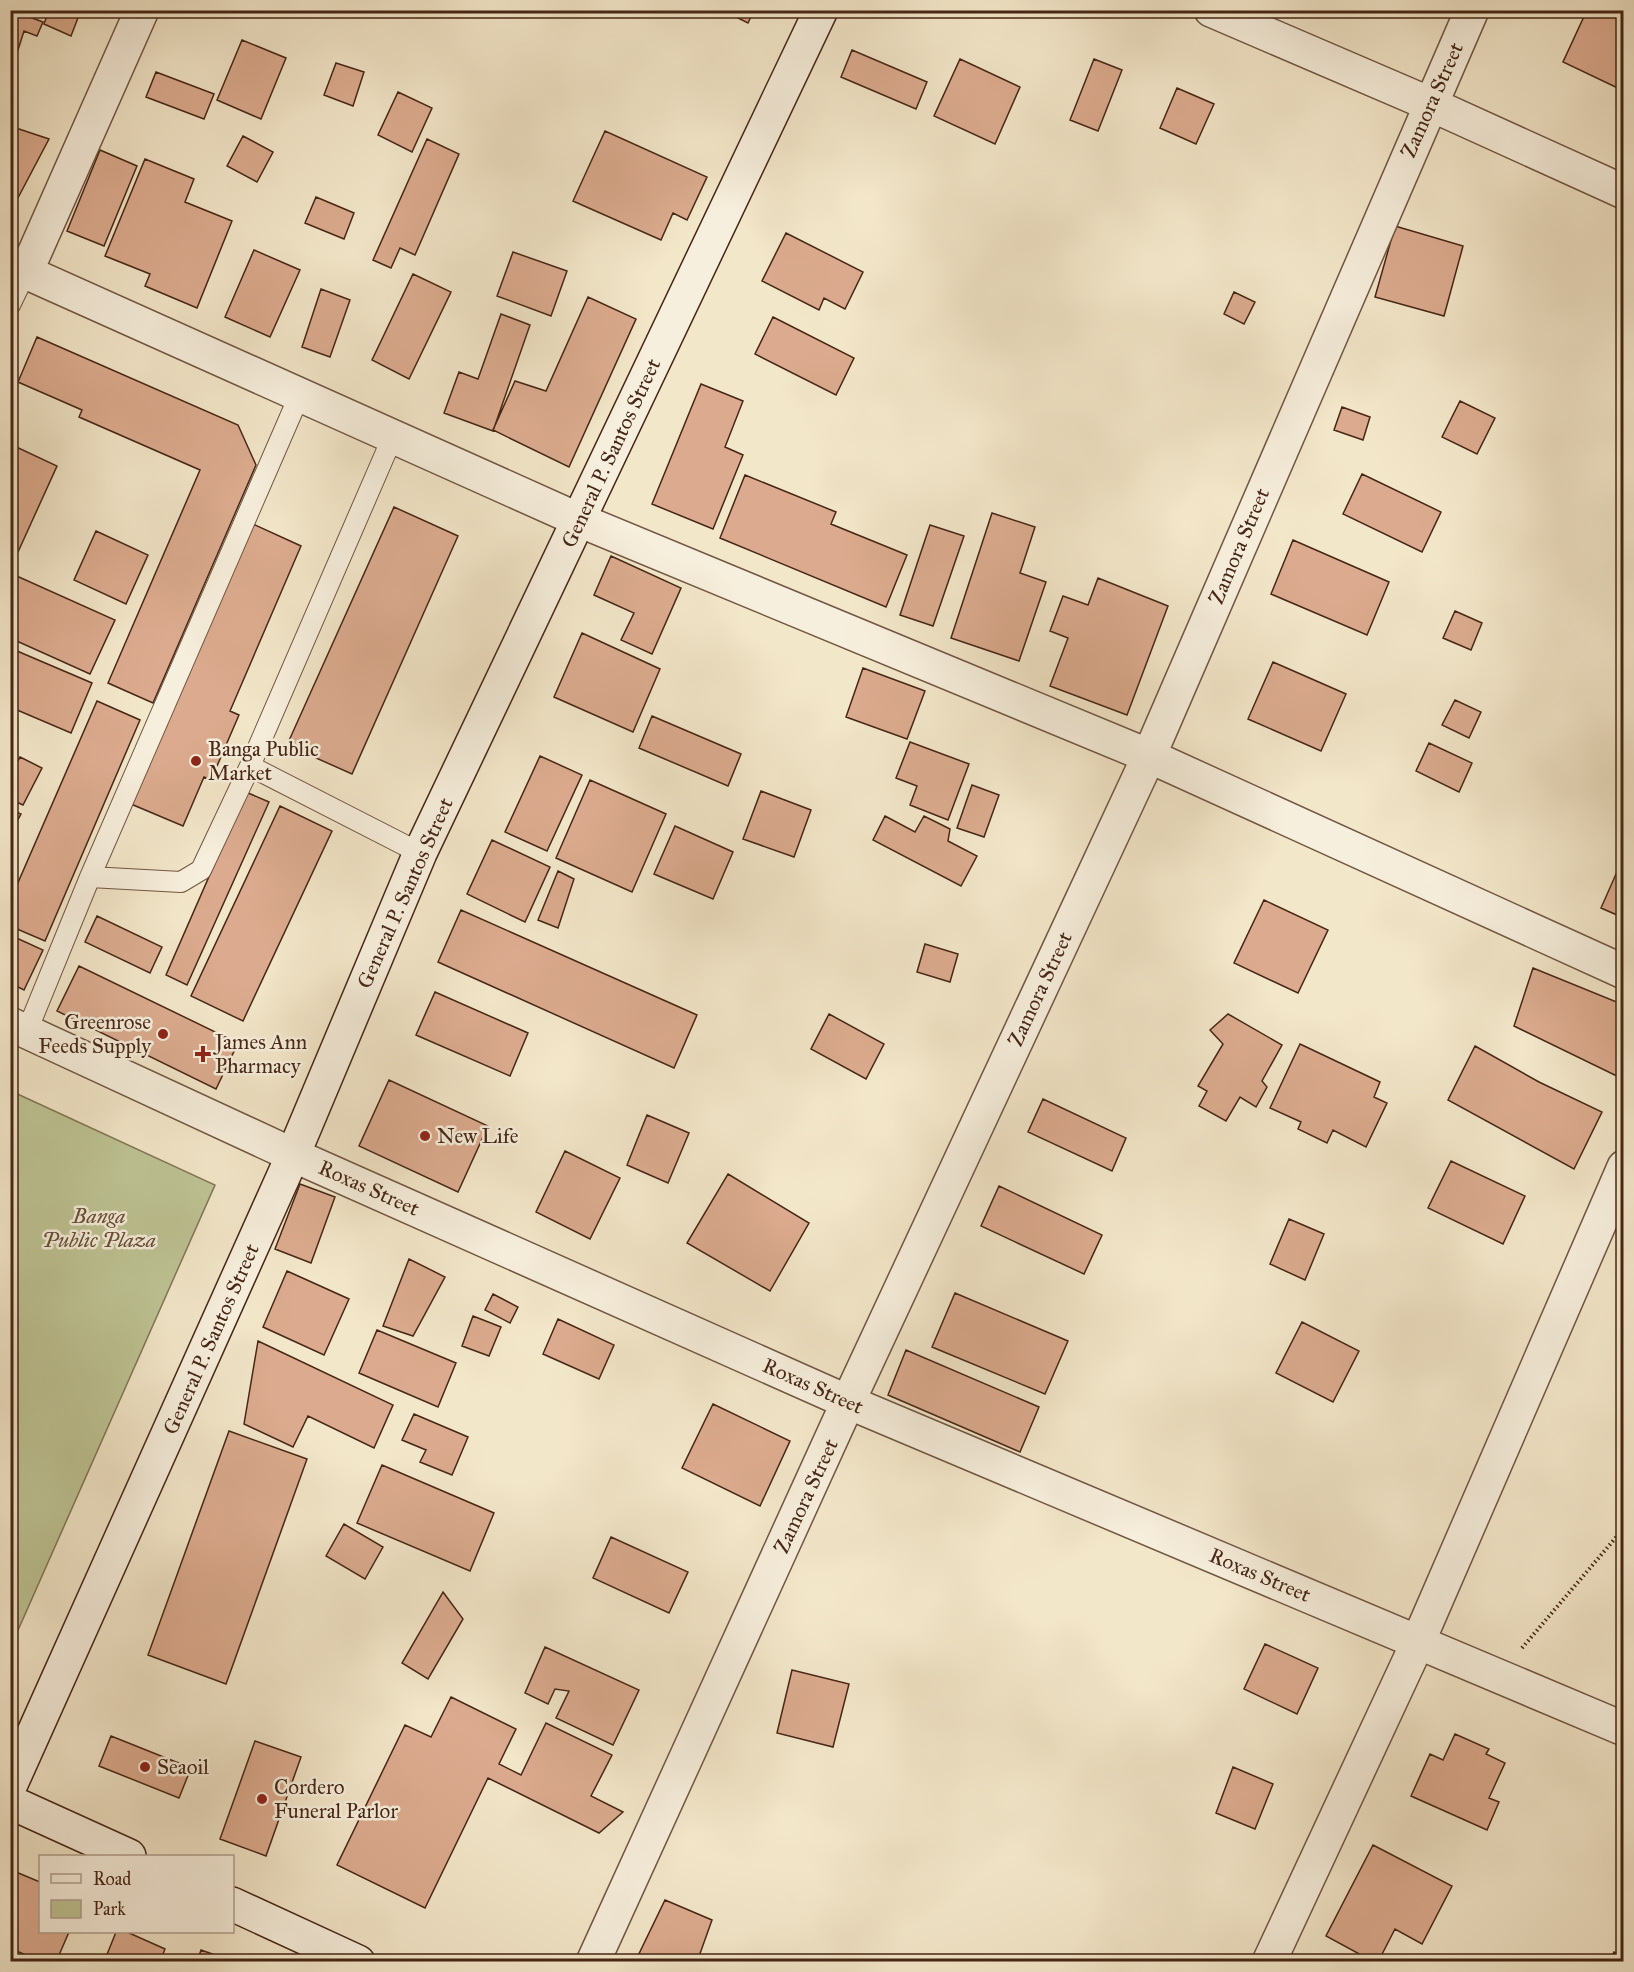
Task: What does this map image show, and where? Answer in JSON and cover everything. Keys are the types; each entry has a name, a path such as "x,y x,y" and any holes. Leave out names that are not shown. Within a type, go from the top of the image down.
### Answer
{"street":[{"path":"141,10 18,268 579,520 1149,756 1623,972"},
{"name":"General P. Santos Street","path":"10,1786 293,1155 420,853 821,10"},
{"path":"1211,10 1430,104 1623,192"},
{"name":"Zamora Street","path":"593,1962 848,1402 1149,756 1472,10"},
{"name":"Roxas Street","path":"19,1028 293,1155 848,1402 1623,1729"},
{"path":"1269,1962 1418,1642 1623,1167"},
{"path":"10,1802 125,1855"},
{"path":"234,1905 358,1962"}],"lane":[{"path":"10,305 18,268"},
{"path":"19,1028 90,877 300,394"},
{"path":"90,877 181,882 201,870 250,766 393,436"},
{"path":"250,766 420,853"}],"path":[{"path":"1499,1676 1623,1528"}],"green space":[{"name":"Banga Public Plaza","path":"11,1091 215,1185 11,1646"}],"building":[{"path":"10,10 26,10 24,15 43,22 37,36 24,31 18,50 10,47"},
{"path":"49,10 81,10 71,36 44,24"},
{"path":"722,10 754,10 748,23"},
{"path":"1587,10 1599,10 1624,22 1624,91 1563,62"},
{"path":"242,40 286,58 261,119 217,100"},
{"path":"852,50 927,82 916,109 841,77"},
{"path":"960,59 1020,87 995,144 934,116"},
{"path":"1094,59 1122,70 1098,131 1070,120"},
{"path":"336,63 364,72 353,106 324,95"},
{"path":"156,72 214,94 204,119 146,97"},
{"path":"1177,88 1214,104 1196,144 1160,128"},
{"path":"398,92 432,108 412,152 378,135"},
{"path":"10,126 49,139 10,213"},
{"path":"605,131 707,177 687,220 673,213 661,240 573,201"},
{"path":"243,136 273,152 257,182 227,166"},
{"path":"427,139 459,154 415,255 400,248 391,268 373,260"},
{"path":"100,150 137,166 104,246 67,231"},
{"path":"145,159 194,179 185,202 232,221 197,308 145,286 150,274 105,256"},
{"path":"316,197 354,213 344,239 305,223"},
{"path":"1395,226 1463,246 1444,316 1375,297"},
{"path":"786,233 863,272 845,309 824,298 819,310 762,281"},
{"path":"254,250 300,270 270,337 225,317"},
{"path":"513,252 567,271 551,316 497,296"},
{"path":"413,274 451,292 409,379 372,360"},
{"path":"321,289 350,300 330,357 302,347"},
{"path":"1234,292 1255,302 1244,324 1224,314"},
{"path":"588,297 636,319 569,467 493,430 515,381 546,391"},
{"path":"501,314 530,325 493,431 444,413 459,372 478,379"},
{"path":"773,317 854,358 836,395 755,354"},
{"path":"37,337 238,425 256,465 153,703 108,683 200,470 79,417 82,410 18,382"},
{"path":"701,384 743,401 725,447 743,455 713,529 652,504"},
{"path":"1460,401 1495,418 1477,454 1442,437"},
{"path":"1342,407 1370,417 1363,440 1334,430"},
{"path":"10,444 57,466 18,552 10,548"},
{"path":"1362,474 1441,512 1422,552 1343,514"},
{"path":"745,475 836,512 831,524 907,555 886,607 720,538"},
{"path":"394,507 458,536 352,774 287,745"},
{"path":"992,513 1035,527 1020,573 1046,582 1019,661 951,638"},
{"path":"253,524 301,546 230,711 239,715 211,780 204,777 183,826 131,804"},
{"path":"930,525 964,536 933,626 900,615"},
{"path":"96,531 148,555 126,604 74,580"},
{"path":"1293,540 1389,582 1367,635 1271,594"},
{"path":"1618,552 1624,552 1624,571 1620,571"},
{"path":"611,556 681,588 652,654 621,640 634,613 594,595"},
{"path":"10,573 115,620 90,674 10,638"},
{"path":"1098,578 1168,606 1127,715 1050,686 1068,638 1050,631 1063,596 1088,605"},
{"path":"1455,611 1482,623 1471,650 1443,638"},
{"path":"582,633 660,669 633,732 554,697"},
{"path":"10,648 92,683 71,733 10,707"},
{"path":"1273,662 1346,694 1321,751 1248,719"},
{"path":"863,668 925,691 907,739 846,717"},
{"path":"1455,700 1481,712 1469,738 1442,725"},
{"path":"97,701 140,720 45,941 10,926 10,901"},
{"path":"652,716 741,754 728,786 639,748"},
{"path":"910,742 969,764 948,820 910,805 917,786 896,778"},
{"path":"1429,743 1472,763 1459,792 1416,771"},
{"path":"540,756 582,775 547,851 505,832"},
{"path":"20,757 42,768 23,805 10,799 10,775"},
{"path":"590,780 666,814 632,892 556,858"},
{"path":"972,785 999,795 984,837 957,828"},
{"path":"761,791 811,810 794,857 743,839"},
{"path":"246,792 269,802 187,985 166,975"},
{"path":"280,806 332,831 243,1021 191,996"},
{"path":"10,809 21,814 10,834"},
{"path":"885,816 915,832 924,816 950,829 948,841 977,856 961,886 873,840"},
{"path":"675,826 733,852 713,899 654,874"},
{"path":"492,840 550,867 525,922 467,894"},
{"path":"1624,856 1624,918 1601,908"},
{"path":"558,871 574,879 558,928 538,920"},
{"path":"1264,900 1328,930 1298,993 1234,963"},
{"path":"461,910 697,1015 674,1068 438,962"},
{"path":"97,916 162,947 150,973 85,942"},
{"path":"10,935 43,950 24,990 10,983"},
{"path":"925,944 958,954 950,982 917,972"},
{"path":"79,966 238,1043 216,1089 57,1011"},
{"path":"1533,968 1624,1005 1623,1079 1514,1026"},
{"path":"435,992 528,1033 510,1076 416,1035"},
{"path":"829,1014 884,1044 866,1079 811,1049"},
{"path":"1228,1014 1282,1045 1262,1081 1267,1087 1256,1107 1240,1097 1226,1121 1199,1106 1207,1091 1198,1086 1223,1044 1210,1030"},
{"path":"1300,1044 1380,1082 1374,1097 1387,1103 1366,1147 1333,1130 1327,1143 1298,1129 1301,1122 1270,1108"},
{"path":"1475,1046 1539,1082 1602,1112 1574,1169 1448,1100"},
{"path":"389,1080 488,1126 458,1192 359,1146"},
{"path":"1043,1099 1126,1138 1112,1171 1028,1132"},
{"path":"647,1115 689,1133 668,1183 627,1165"},
{"path":"565,1151 620,1178 590,1239 536,1212"},
{"path":"1451,1161 1525,1196 1503,1244 1428,1208"},
{"path":"728,1174 809,1223 770,1291 687,1243"},
{"path":"300,1184 335,1197 311,1263 275,1249"},
{"path":"999,1186 1102,1235 1084,1274 981,1226"},
{"path":"1289,1219 1324,1234 1305,1280 1270,1264"},
{"path":"409,1259 445,1277 413,1336 383,1326"},
{"path":"287,1271 349,1299 324,1355 263,1327"},
{"path":"955,1293 1068,1341 1045,1394 932,1347"},
{"path":"493,1294 518,1307 510,1323 485,1310"},
{"path":"473,1316 501,1327 489,1356 462,1346"},
{"path":"558,1319 614,1345 599,1379 543,1354"},
{"path":"1302,1322 1359,1351 1333,1402 1276,1373"},
{"path":"377,1330 456,1363 438,1407 359,1373"},
{"path":"258,1341 393,1405 374,1448 308,1416 293,1447 244,1424"},
{"path":"906,1350 1039,1407 1020,1452 888,1395"},
{"path":"713,1404 790,1441 760,1506 682,1468"},
{"path":"414,1414 468,1437 452,1475 420,1462 426,1450 402,1440"},
{"path":"229,1431 307,1459 226,1684 148,1655"},
{"path":"382,1465 494,1513 470,1571 357,1523"},
{"path":"344,1524 383,1547 365,1579 326,1556"},
{"path":"611,1537 688,1572 669,1613 593,1578"},
{"path":"443,1592 463,1619 428,1679 402,1663"},
{"path":"1265,1644 1318,1668 1297,1714 1244,1689"},
{"path":"545,1647 639,1690 613,1745 556,1718 569,1691 555,1689 548,1704 525,1693"},
{"path":"792,1670 849,1684 833,1747 777,1733"},
{"path":"451,1697 516,1729 499,1764 521,1775 546,1723 612,1755 591,1796 623,1812 599,1833 488,1778 425,1908 337,1865 405,1725 431,1737"},
{"path":"1455,1734 1489,1749 1486,1754 1505,1763 1489,1798 1499,1802 1487,1830 1411,1796 1430,1754 1443,1760"},
{"name":"Seaoil","path":"111,1736 191,1768 179,1798 99,1766"},
{"path":"255,1741 301,1757 266,1856 220,1839"},
{"path":"1233,1767 1273,1784 1255,1829 1216,1813"},
{"path":"1373,1845 1452,1886 1422,1944 1395,1929 1378,1962 1326,1936"},
{"path":"16,1872 39,1882 39,1933 69,1933 56,1962 41,1962 10,1948 10,1883"},
{"path":"665,1900 712,1920 697,1962 635,1962"},
{"path":"116,1933 129,1933 165,1949 160,1962 104,1962"},
{"path":"201,1950 235,1962 197,1962"},
{"path":"1614,1952 1624,1957 1624,1962 1609,1962"}],"place":[{"name":"Banga Public Market","path":"196,761"},
{"name":"Greenrose Feeds Supply","path":"163,1034"},
{"name":"James Ann Pharmacy","path":"203,1054"},
{"name":"New Life","path":"425,1136"},
{"name":"Seaoil","path":"145,1767"},
{"name":"Cordero Funeral Parlor","path":"262,1799"}]}
